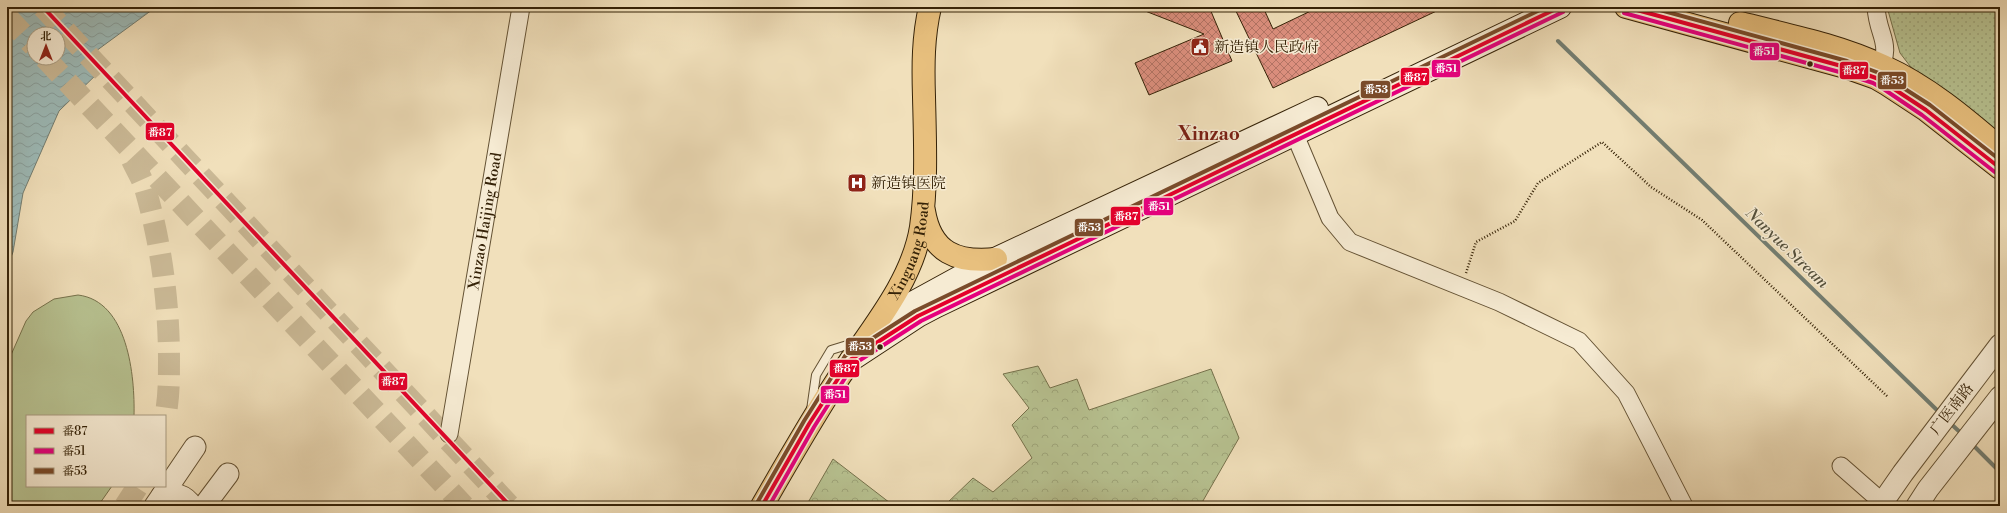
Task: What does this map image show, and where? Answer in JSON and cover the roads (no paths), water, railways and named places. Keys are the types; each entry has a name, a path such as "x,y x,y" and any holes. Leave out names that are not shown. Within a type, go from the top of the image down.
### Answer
{"main road":[{"path":"864,340 894,313 996,259 1536,7"},
{"path":"762,506 809,424 850,360 918,316 1560,7"},
{"path":"1626,7 1845,67 1879,72 1914,82 1940,100 2000,148"},
{"path":"1680,7 1819,44 1879,72 2000,168"},
{"name":"Xinguang Road","path":"850,360 899,286 915,248 920,228 923,206 925,161 923,50 927,13"},
{"path":"923,206 927,227 932,237 940,246 963,258 978,260 996,259"}],"street":[{"name":"Xinzao Haijing Road","path":"449,434 521,7"},
{"path":"1876,7 1886,45 1885,60 1879,72"},
{"path":"1295,135 1330,218 1350,242 1499,302 1579,342 1626,394 1684,506"},
{"name":"广医南路","path":"1881,504 2000,345"},
{"name":"广医南路","path":"1923,498 2000,397"},
{"path":"158,501 194,447"},
{"path":"1841,466 1881,504"},
{"path":"204,506 228,474"},
{"path":"158,501 171,494 178,495 185,498 192,506"}],"lane":[{"path":"809,424 816,374 831,350 864,340"}],"water":[{"path":"7,7 156,7 96,51 104,67 59,111 23,193 13,252 7,267"}],"waterway":[{"name":"Nanyue Stream","path":"1558,41 1941,414"},
{"name":"Nanyue Stream","path":"1949,422 1963,435"},
{"name":"Nanyue Stream","path":"1972,444 2000,472"}],"tunnel":[{"path":"43,7 510,506"},
{"path":"7,17 26,37"},
{"path":"52,66 464,506"},
{"path":"132,160 141,177 151,209 160,251 166,295 169,338 169,382 165,415"},
{"path":"125,506 137,487"}],"place":[{"name":"新造镇人民政府","path":"1200,47"},
{"name":"新造镇医院","path":"857,183"}],"district":[{"name":"Xinzao","path":"1209,134"}]}
